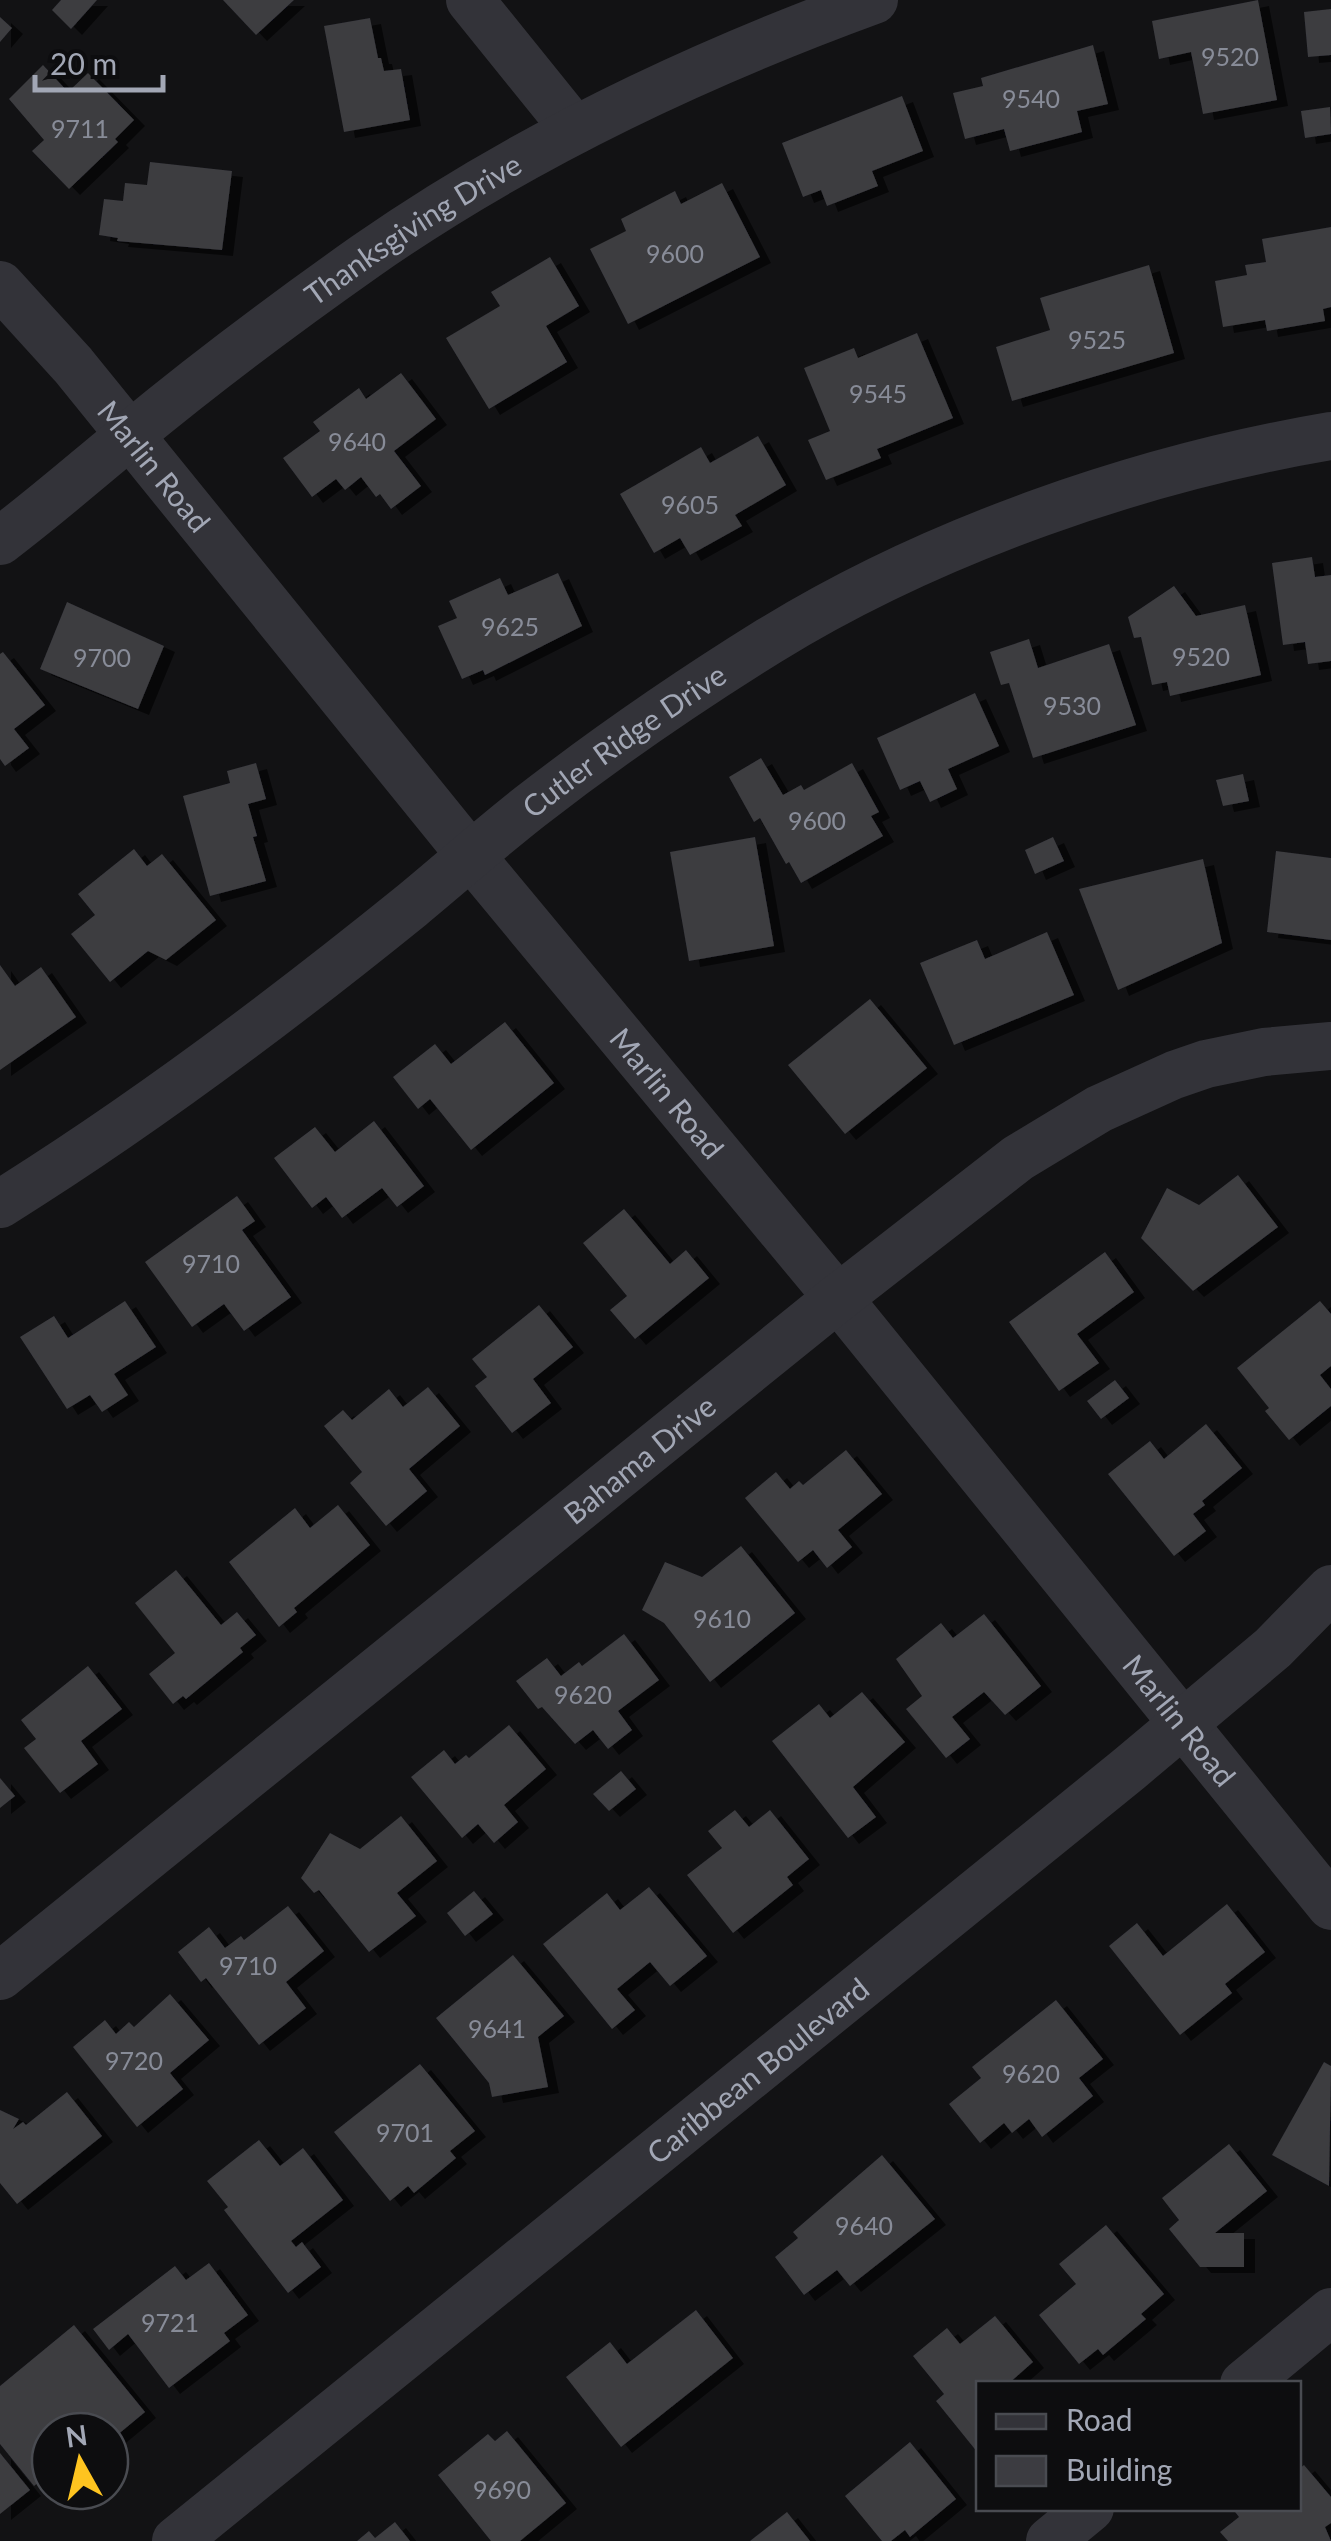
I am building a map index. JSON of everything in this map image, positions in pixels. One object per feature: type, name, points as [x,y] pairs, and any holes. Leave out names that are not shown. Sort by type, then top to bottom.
[{"type":"street","points":[[470,0],[575,130]]},
{"type":"street","name":"Thanksgiving Drive","points":[[0,541],[129,436],[369,254],[498,174],[575,130],[700,70],[874,0]]},
{"type":"street","name":"Marlin Road","points":[[0,285],[72,365],[1331,1906]]},
{"type":"street","name":"Cutler Ridge Drive","points":[[0,1204],[252,1029],[532,805],[768,642],[856,594],[963,544],[1071,503],[1196,466],[1331,436]]},
{"type":"street","name":"Bahama Drive","points":[[0,1976],[838,1298],[1018,1158],[1099,1109],[1206,1064],[1264,1052],[1331,1046]]},
{"type":"street","name":"Caribbean Boulevard","points":[[176,2541],[1182,1725],[1273,1648],[1331,1589]]},
{"type":"street","points":[[1248,2381],[1331,2312]]},
{"type":"street","points":[[1050,2541],[1086,2511]]},
{"type":"building","points":[[61,0],[97,0],[71,29],[52,10]]},
{"type":"building","points":[[223,0],[294,0],[256,35]]},
{"type":"building","points":[[1258,0],[1277,100],[1203,114],[1191,52],[1159,59],[1152,21]]},
{"type":"building","points":[[1331,9],[1331,55],[1308,57],[1304,12]]},
{"type":"building","points":[[0,17],[12,28],[0,42]]},
{"type":"building","points":[[370,18],[384,71],[401,69],[410,120],[344,132],[324,26]]},
{"type":"building","points":[[1093,45],[1108,104],[1077,111],[1082,132],[1010,151],[1004,129],[965,139],[953,93],[983,86],[981,78]]},
{"type":"building","points":[[43,65],[68,92],[88,73],[134,120],[115,139],[118,142],[69,189],[32,151],[44,140],[9,99]]},
{"type":"building","points":[[902,96],[923,151],[872,171],[878,186],[827,206],[821,190],[803,197],[782,143]]},
{"type":"building","points":[[1330,107],[1331,134],[1305,138],[1301,111]]},
{"type":"building","points":[[150,162],[232,171],[222,250],[117,241],[118,238],[99,235],[104,199],[123,201],[125,183],[147,185]]},
{"type":"building","points":[[722,183],[760,257],[628,324],[590,249],[626,231],[621,219],[675,191],[681,204]]},
{"type":"building","points":[[1331,227],[1331,307],[1323,309],[1325,321],[1267,331],[1265,320],[1223,327],[1215,281],[1247,275],[1245,265],[1266,262],[1262,239]]},
{"type":"building","points":[[550,257],[579,306],[546,326],[567,362],[489,409],[446,338],[500,306],[491,292]]},
{"type":"building","points":[[1149,265],[1174,353],[1012,401],[996,347],[1050,330],[1040,298]]},
{"type":"building","points":[[917,333],[953,418],[877,449],[881,458],[826,480],[808,440],[830,431],[804,368],[854,348],[858,358]]},
{"type":"building","points":[[401,373],[436,419],[394,451],[421,486],[391,509],[361,477],[345,490],[336,479],[312,497],[283,458],[320,431],[313,422],[359,388],[366,399]]},
{"type":"building","points":[[758,436],[786,485],[735,515],[742,526],[690,555],[680,538],[654,553],[620,494],[701,447],[710,463]]},
{"type":"building","points":[[1312,557],[1315,577],[1331,575],[1331,661],[1308,664],[1305,642],[1283,645],[1272,563]]},
{"type":"building","points":[[558,573],[582,626],[485,675],[483,670],[462,679],[438,626],[457,618],[449,601],[500,578],[508,595]]},
{"type":"building","points":[[1174,586],[1196,616],[1245,605],[1261,675],[1170,696],[1167,682],[1152,685],[1141,637],[1134,638],[1128,617]]},
{"type":"building","points":[[67,602],[164,646],[138,709],[40,669]]},
{"type":"building","points":[[1029,639],[1038,668],[1109,644],[1136,725],[1033,758],[1009,683],[1001,685],[990,652]]},
{"type":"building","points":[[3,652],[45,705],[14,729],[29,748],[5,766],[0,759]]},
{"type":"building","points":[[975,693],[999,746],[948,769],[957,789],[930,802],[920,781],[900,790],[877,738]]},
{"type":"building","points":[[761,758],[783,795],[801,785],[804,790],[852,763],[879,812],[871,816],[883,836],[801,883],[760,818],[754,822],[729,777]]},
{"type":"building","points":[[256,763],[266,799],[248,804],[266,881],[210,896],[183,796],[230,783],[227,771]]},
{"type":"building","points":[[1243,774],[1249,801],[1223,806],[1216,780]]},
{"type":"building","points":[[755,837],[774,946],[689,961],[670,852]]},
{"type":"building","points":[[1053,837],[1064,861],[1035,874],[1025,850]]},
{"type":"building","points":[[134,849],[147,866],[162,854],[216,920],[166,960],[148,951],[110,982],[71,934],[95,915],[78,894]]},
{"type":"building","points":[[1276,851],[1331,858],[1331,940],[1267,932]]},
{"type":"building","points":[[1203,859],[1222,943],[1118,990],[1079,889]]},
{"type":"building","points":[[1047,932],[1074,995],[954,1045],[920,963],[977,940],[985,959]]},
{"type":"building","points":[[0,965],[15,986],[41,967],[76,1017],[0,1070]]},
{"type":"building","points":[[870,999],[927,1068],[845,1134],[788,1065]]},
{"type":"building","points":[[505,1022],[554,1083],[471,1150],[430,1099],[418,1109],[393,1077],[435,1044],[451,1064]]},
{"type":"building","points":[[374,1121],[424,1186],[397,1207],[382,1188],[342,1218],[326,1197],[312,1208],[274,1158],[315,1127],[335,1152]]},
{"type":"building","points":[[1238,1175],[1278,1227],[1193,1291],[1141,1238],[1167,1188],[1199,1205]]},
{"type":"building","points":[[237,1196],[255,1221],[242,1230],[291,1297],[244,1331],[224,1304],[192,1327],[145,1262]]},
{"type":"building","points":[[624,1209],[670,1264],[686,1250],[709,1278],[635,1339],[610,1310],[627,1296],[583,1243]]},
{"type":"building","points":[[1105,1252],[1134,1292],[1077,1334],[1099,1363],[1059,1391],[1009,1322]]},
{"type":"building","points":[[125,1301],[156,1347],[114,1374],[128,1395],[102,1412],[90,1395],[67,1409],[20,1337],[54,1316],[68,1338]]},
{"type":"building","points":[[1320,1301],[1331,1314],[1331,1366],[1320,1375],[1331,1389],[1331,1406],[1289,1440],[1237,1368]]},
{"type":"building","points":[[539,1305],[573,1347],[533,1379],[551,1403],[512,1433],[475,1386],[487,1377],[472,1359]]},
{"type":"building","points":[[1115,1380],[1129,1398],[1101,1419],[1087,1401]]},
{"type":"building","points":[[428,1387],[460,1426],[409,1469],[427,1491],[386,1526],[350,1483],[362,1472],[324,1426],[343,1410],[352,1420],[389,1389],[403,1407]]},
{"type":"building","points":[[1206,1424],[1242,1468],[1202,1501],[1205,1505],[1193,1514],[1206,1531],[1174,1556],[1108,1474],[1150,1441],[1164,1459]]},
{"type":"building","points":[[846,1450],[882,1494],[838,1530],[852,1547],[827,1568],[813,1550],[798,1562],[745,1498],[776,1472],[790,1489],[799,1481],[803,1485]]},
{"type":"building","points":[[338,1505],[370,1545],[294,1608],[297,1612],[279,1627],[229,1562],[295,1508],[310,1528]]},
{"type":"building","points":[[741,1546],[795,1613],[710,1682],[664,1623],[642,1610],[665,1562],[702,1577]]},
{"type":"building","points":[[176,1570],[221,1625],[237,1612],[256,1635],[240,1648],[243,1652],[186,1699],[183,1696],[173,1704],[149,1674],[175,1653],[135,1603]]},
{"type":"building","points":[[984,1614],[1041,1686],[1005,1715],[984,1692],[952,1717],[970,1739],[946,1758],[906,1709],[922,1696],[896,1659],[941,1623],[953,1638]]},
{"type":"building","points":[[624,1634],[659,1680],[618,1711],[632,1730],[608,1749],[593,1730],[575,1744],[542,1707],[538,1709],[516,1681],[547,1658],[561,1676],[579,1662],[582,1666]]},
{"type":"building","points":[[88,1666],[122,1709],[81,1741],[98,1764],[60,1793],[24,1748],[36,1739],[21,1720]]},
{"type":"building","points":[[862,1692],[905,1742],[853,1787],[876,1817],[848,1838],[772,1741],[819,1704],[830,1718]]},
{"type":"building","points":[[509,1725],[546,1769],[504,1805],[518,1822],[494,1843],[478,1824],[462,1838],[411,1777],[444,1750],[455,1764],[466,1755],[469,1758]]},
{"type":"building","points":[[621,1771],[636,1789],[609,1811],[593,1794]]},
{"type":"building","points":[[0,1778],[15,1796],[0,1808]]},
{"type":"building","points":[[735,1810],[749,1827],[770,1810],[809,1859],[787,1877],[793,1885],[733,1933],[687,1875],[722,1848],[708,1831]]},
{"type":"building","points":[[401,1816],[437,1861],[397,1893],[416,1916],[369,1952],[319,1890],[314,1893],[301,1878],[330,1833],[360,1849]]},
{"type":"building","points":[[649,1887],[707,1956],[670,1986],[650,1962],[617,1989],[635,2010],[612,2029],[543,1944],[607,1893],[620,1910]]},
{"type":"building","points":[[474,1891],[493,1914],[465,1936],[447,1913]]},
{"type":"building","points":[[1227,1904],[1265,1952],[1225,1984],[1232,1993],[1180,2035],[1109,1946],[1137,1923],[1163,1956]]},
{"type":"building","points":[[288,1906],[324,1951],[286,1982],[306,2008],[259,2045],[206,1978],[201,1982],[178,1952],[209,1927],[225,1948],[241,1936],[244,1940]]},
{"type":"building","points":[[513,1955],[564,2016],[538,2037],[548,2087],[492,2097],[489,2083],[436,2018]]},
{"type":"building","points":[[170,1994],[209,2040],[170,2073],[183,2089],[137,2127],[73,2047],[105,2020],[116,2034],[129,2022],[134,2027]]},
{"type":"building","points":[[1056,2000],[1103,2059],[1079,2078],[1093,2096],[1042,2137],[1029,2119],[1012,2133],[1004,2123],[980,2143],[949,2104],[981,2078],[972,2067]]},
{"type":"building","points":[[1324,2062],[1331,2066],[1329,2186],[1272,2155]]},
{"type":"building","points":[[420,2064],[475,2131],[450,2151],[456,2158],[414,2193],[408,2186],[390,2201],[334,2132]]},
{"type":"building","points":[[67,2092],[102,2136],[17,2204],[0,2183],[0,2110],[19,2119],[13,2129],[23,2122],[26,2125]]},
{"type":"building","points":[[259,2140],[280,2166],[303,2148],[343,2200],[291,2241],[296,2247],[302,2242],[321,2267],[288,2293],[224,2210],[228,2207],[207,2181]]},
{"type":"building","points":[[1229,2144],[1267,2191],[1215,2233],[1244,2233],[1244,2267],[1200,2267],[1169,2229],[1179,2220],[1162,2198]]},
{"type":"building","points":[[882,2155],[935,2219],[850,2286],[837,2270],[804,2295],[775,2257],[798,2238],[793,2232]]},
{"type":"building","points":[[1106,2225],[1164,2294],[1141,2314],[1146,2319],[1103,2355],[1098,2349],[1079,2364],[1039,2315],[1076,2284],[1059,2264]]},
{"type":"building","points":[[209,2263],[248,2315],[224,2333],[230,2341],[169,2388],[128,2334],[109,2350],[93,2329],[175,2266],[186,2280]]},
{"type":"building","points":[[696,2310],[733,2358],[621,2447],[566,2377],[610,2342],[627,2364]]},
{"type":"building","points":[[995,2316],[1033,2362],[1011,2381],[976,2381],[976,2451],[936,2401],[944,2394],[913,2356],[947,2328],[960,2344]]},
{"type":"building","points":[[74,2325],[145,2412],[130,2424],[130,2411],[30,2411],[30,2481],[0,2444],[0,2386]]},
{"type":"building","points":[[507,2431],[566,2503],[520,2541],[491,2541],[438,2475],[488,2434],[495,2441]]},
{"type":"building","points":[[910,2442],[956,2499],[910,2537],[905,2530],[891,2541],[882,2541],[845,2496]]},
{"type":"building","points":[[0,2453],[30,2490],[0,2514]]},
{"type":"building","points":[[1304,2465],[1331,2497],[1331,2523],[1325,2527],[1331,2541],[1228,2541],[1220,2532],[1239,2517],[1234,2511],[1301,2511]]},
{"type":"building","points":[[787,2512],[810,2541],[750,2541]]},
{"type":"building","points":[[395,2522],[410,2541],[357,2541],[369,2531],[375,2538]]}]
